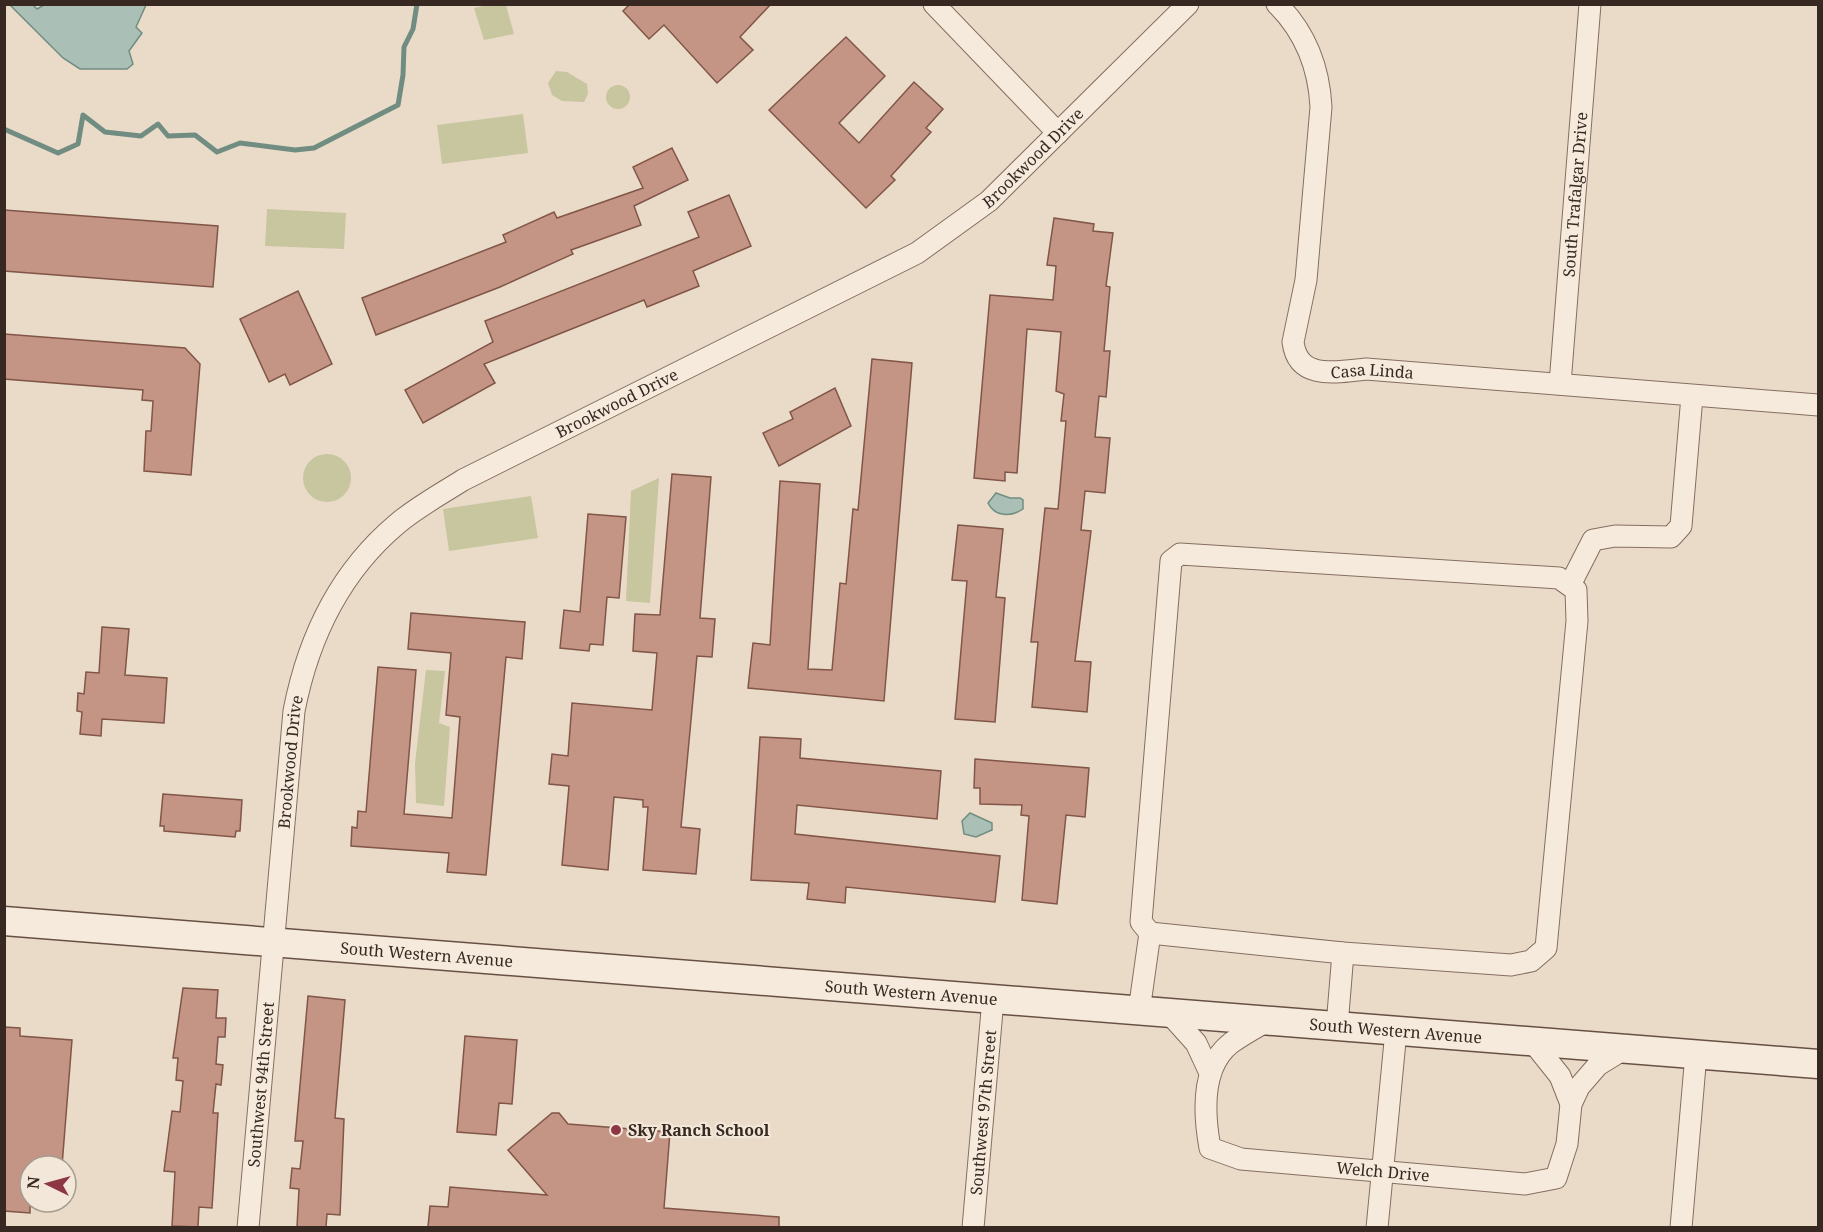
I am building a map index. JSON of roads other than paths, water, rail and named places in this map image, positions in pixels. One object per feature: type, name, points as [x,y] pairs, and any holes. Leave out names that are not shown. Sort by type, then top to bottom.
[{"type":"main road","name":"South Western Avenue","points":[[4,921],[1818,1064]]},
{"type":"street","points":[[934,4],[1058,134]]},
{"type":"street","name":"Brookwood Drive","points":[[274,943],[289,749],[298,688],[325,616],[358,566],[378,542],[406,518],[463,480],[917,253],[989,201],[1188,4]]},
{"type":"street","name":"Casa Linda","points":[[1277,4],[1305,44],[1320,84],[1321,107],[1306,280],[1293,342],[1298,359],[1310,370],[1322,372],[1366,369],[1818,405]]},
{"type":"street","name":"South Trafalgar Drive","points":[[1560,384],[1585,96],[1590,4]]},
{"type":"street","points":[[1570,585],[1593,540],[1615,536],[1671,537],[1681,526],[1692,396]]},
{"type":"street","points":[[1180,554],[1560,578],[1576,590],[1577,621],[1546,948],[1531,961],[1510,965],[1343,953],[1150,933],[1141,922],[1171,561],[1180,554]]},
{"type":"street","points":[[1139,1011],[1150,933]]},
{"type":"street","name":"Southwest 94th Street","points":[[249,1227],[274,943]]},
{"type":"street","points":[[1337,1026],[1343,953]]},
{"type":"street","name":"Southwest 97th Street","points":[[973,1227],[993,999]]},
{"type":"street","points":[[1169,1013],[1196,1043],[1210,1073]]},
{"type":"street","name":"Welch Drive","points":[[1267,1020],[1230,1044],[1210,1073],[1205,1120],[1210,1148],[1241,1159],[1525,1184],[1556,1178],[1567,1144],[1571,1104],[1579,1087],[1592,1072],[1624,1049]]},
{"type":"street","points":[[1377,1227],[1396,1031]]},
{"type":"street","name":"Welch Drive","points":[[1532,1041],[1560,1076],[1571,1104]]},
{"type":"street","points":[[1681,1227],[1696,1054]]},
{"type":"waterway","points":[[4,129],[58,153],[78,144],[83,115],[105,132],[141,136],[158,124],[168,136],[195,135],[217,152],[240,143],[295,150],[314,148],[398,105],[403,75],[404,47],[413,29],[417,4]]},
{"type":"place","name":"Sky Ranch School","points":[[616,1130]]}]
